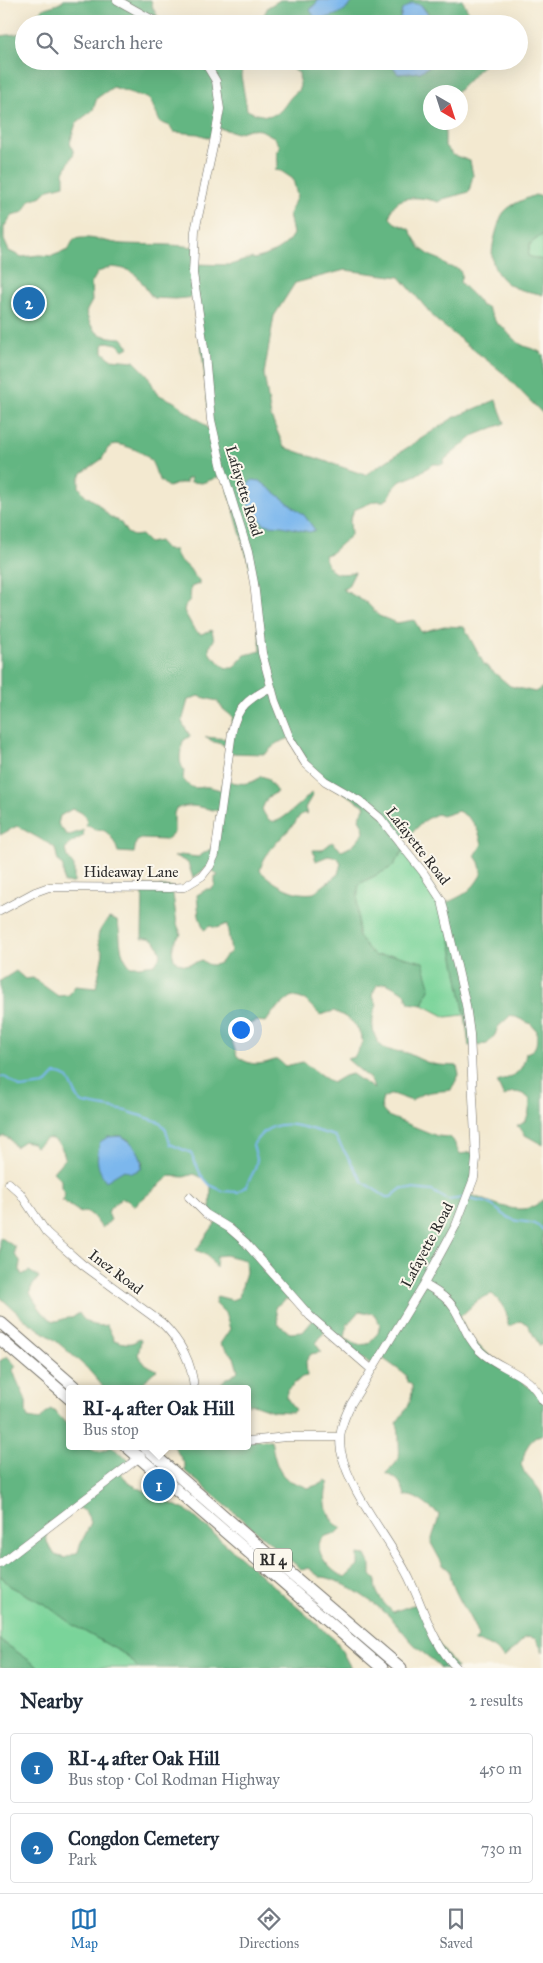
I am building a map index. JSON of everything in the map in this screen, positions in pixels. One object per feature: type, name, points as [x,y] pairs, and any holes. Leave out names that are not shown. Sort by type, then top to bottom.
[{"type":"highway","points":[[0,1322],[72,1385]]},
{"type":"highway","points":[[0,1338],[66,1395]]},
{"type":"highway","name":"RI 4","points":[[146,1450],[382,1668]]},
{"type":"highway","name":"RI 4","points":[[146,1450],[401,1668]]},
{"type":"street","points":[[118,0],[144,15]]},
{"type":"street","name":"Lafayette Road","points":[[209,70],[216,81],[220,109],[195,231],[194,276],[205,354],[211,420],[222,468],[248,552],[254,583],[262,653],[271,687],[290,739],[305,763],[325,781],[360,801],[380,818],[424,872],[442,900],[466,1005],[470,1034],[476,1160],[474,1178],[456,1225],[424,1284],[371,1369],[342,1421],[340,1437],[341,1453],[350,1477],[408,1577],[437,1643],[457,1668]]},
{"type":"street","name":"Hideaway Lane","points":[[0,911],[35,892],[49,887],[184,887],[202,876],[210,866],[218,843],[232,732],[236,716],[244,703],[271,687]]},
{"type":"street","name":"Inez Road","points":[[9,1183],[20,1193],[46,1232],[82,1265],[162,1323],[172,1333],[191,1368],[193,1385]]},
{"type":"street","points":[[189,1197],[206,1214],[229,1228],[245,1242],[310,1316],[371,1369]]},
{"type":"street","points":[[424,1284],[449,1302],[470,1339],[479,1350],[494,1362],[527,1380],[536,1389],[543,1401]]},
{"type":"street","points":[[251,1441],[286,1437],[340,1437]]},
{"type":"street","points":[[0,1564],[146,1450]]},
{"type":"green space","points":[[64,0],[151,0],[157,15],[39,15],[40,11]]},
{"type":"green space","points":[[280,0],[319,0],[310,10],[318,15],[263,15],[268,7]]},
{"type":"green space","points":[[354,0],[462,0],[471,15],[431,15],[421,5],[402,10],[401,15],[332,15],[345,9]]},
{"type":"green space","points":[[15,34],[15,70],[242,70],[241,76],[247,110],[265,116],[274,114],[282,109],[298,91],[300,86],[299,73],[294,70],[396,70],[398,74],[423,70],[478,70],[464,85],[423,85],[423,130],[445,130],[445,146],[453,155],[470,161],[473,175],[469,192],[438,202],[423,198],[401,200],[395,204],[390,218],[395,223],[409,229],[420,248],[441,260],[447,266],[459,269],[462,275],[460,282],[477,299],[481,306],[487,307],[497,324],[502,326],[520,344],[537,350],[543,355],[543,414],[502,372],[437,321],[400,277],[345,270],[295,283],[274,316],[264,374],[271,417],[284,447],[365,475],[453,418],[496,400],[505,423],[475,435],[444,460],[443,464],[433,464],[416,475],[401,481],[393,488],[389,498],[384,501],[375,501],[354,510],[350,521],[351,535],[331,553],[324,555],[331,570],[338,574],[355,572],[347,588],[342,589],[367,603],[379,616],[397,623],[414,620],[421,632],[444,626],[464,627],[484,664],[510,686],[535,692],[543,687],[543,1145],[525,1135],[517,1126],[524,1122],[529,1113],[530,1100],[525,1095],[514,1092],[504,1097],[497,1082],[509,1078],[520,1069],[526,1053],[535,1047],[537,1031],[531,1024],[511,1015],[498,1027],[495,1035],[487,1044],[469,1046],[444,904],[466,893],[482,873],[475,856],[482,844],[479,833],[468,817],[458,811],[442,816],[437,814],[426,820],[402,843],[405,848],[392,867],[359,884],[358,936],[374,956],[395,955],[423,962],[430,986],[423,1005],[409,1003],[405,993],[386,983],[377,985],[372,995],[377,1005],[373,1016],[373,1028],[376,1039],[384,1048],[407,1053],[423,1061],[439,1065],[457,1066],[459,1075],[451,1090],[425,1093],[412,1101],[392,1094],[383,1098],[381,1106],[383,1110],[388,1116],[437,1136],[449,1137],[453,1140],[460,1154],[475,1152],[470,1195],[498,1205],[517,1209],[535,1205],[543,1199],[543,1344],[540,1346],[527,1324],[521,1321],[510,1326],[508,1325],[504,1308],[492,1294],[479,1299],[460,1317],[468,1336],[501,1366],[540,1395],[543,1394],[543,1434],[529,1444],[521,1464],[524,1471],[537,1486],[543,1500],[543,1652],[536,1639],[530,1637],[525,1638],[504,1658],[491,1647],[483,1643],[474,1642],[478,1637],[457,1595],[450,1571],[443,1565],[431,1543],[439,1514],[418,1499],[405,1496],[399,1482],[386,1473],[399,1457],[399,1432],[396,1423],[408,1405],[412,1391],[412,1385],[407,1382],[406,1375],[381,1357],[374,1366],[349,1349],[345,1338],[326,1330],[316,1343],[321,1352],[311,1354],[306,1361],[307,1376],[302,1377],[287,1390],[287,1398],[295,1410],[293,1412],[273,1411],[251,1404],[251,1385],[220,1385],[226,1378],[231,1377],[238,1371],[234,1357],[220,1344],[230,1329],[225,1313],[215,1303],[217,1296],[232,1300],[239,1297],[246,1272],[245,1260],[225,1255],[217,1256],[216,1268],[208,1256],[196,1250],[217,1221],[210,1216],[211,1187],[205,1179],[194,1174],[184,1177],[170,1176],[134,1206],[128,1200],[122,1198],[110,1208],[108,1213],[111,1220],[102,1228],[92,1215],[85,1211],[80,1213],[62,1200],[65,1194],[61,1187],[61,1180],[53,1172],[65,1158],[63,1151],[56,1142],[46,1139],[36,1147],[32,1143],[24,1141],[15,1147],[10,1139],[4,1136],[0,1138],[0,981],[16,971],[25,979],[33,978],[58,996],[69,995],[75,986],[96,988],[103,953],[98,938],[102,927],[109,918],[117,921],[121,949],[130,966],[155,964],[161,954],[155,941],[150,938],[142,938],[143,886],[172,887],[177,924],[181,934],[175,941],[172,950],[174,959],[177,962],[192,964],[202,960],[208,964],[215,965],[220,963],[231,952],[227,924],[216,928],[210,926],[204,930],[199,916],[197,895],[207,889],[212,889],[215,885],[215,877],[218,876],[209,866],[193,878],[188,863],[174,857],[180,855],[198,857],[215,846],[219,811],[192,806],[176,809],[174,813],[174,833],[166,840],[141,839],[136,842],[134,853],[118,852],[113,839],[107,832],[99,829],[94,830],[90,826],[86,826],[87,822],[84,814],[72,809],[60,816],[58,824],[66,834],[70,835],[84,830],[83,836],[71,843],[65,850],[67,857],[74,866],[74,883],[64,883],[63,867],[58,861],[55,848],[17,826],[0,835],[0,36]],"holes":[[[113,87],[150,99],[160,122],[170,126],[174,132],[198,134],[213,139],[219,128],[237,133],[249,129],[261,130],[274,137],[280,146],[277,153],[278,165],[275,170],[281,171],[293,179],[297,196],[289,214],[293,234],[286,244],[271,253],[230,265],[195,264],[194,247],[124,244],[87,238],[74,239],[68,250],[52,256],[22,257],[9,251],[4,240],[4,227],[12,215],[24,212],[30,200],[42,196],[49,189],[64,185],[64,172],[74,153],[70,143],[76,123],[93,110],[97,98]],[[112,267],[128,270],[137,276],[153,298],[175,299],[196,297],[211,432],[202,422],[177,403],[157,394],[147,374],[134,361],[111,359],[103,352],[103,345],[107,342],[117,344],[124,350],[129,347],[122,338],[108,337],[94,330],[86,312],[92,301],[91,284],[98,272]],[[115,444],[145,455],[151,461],[158,478],[168,487],[186,483],[186,480],[190,477],[191,482],[202,483],[224,475],[255,585],[261,651],[245,655],[233,668],[226,668],[210,654],[209,648],[214,640],[212,630],[201,634],[195,631],[184,611],[185,606],[190,601],[191,587],[199,584],[199,580],[189,568],[178,560],[175,550],[167,550],[159,541],[149,543],[141,535],[133,536],[127,533],[121,523],[109,516],[97,503],[85,495],[79,487],[79,479],[82,473],[102,459],[108,448]],[[198,696],[217,701],[233,717],[228,739],[205,737],[228,746],[229,753],[265,754],[277,743],[290,738],[319,777],[365,806],[359,819],[364,832],[352,846],[342,851],[332,842],[322,850],[313,850],[316,861],[328,856],[338,858],[341,863],[338,874],[314,893],[291,891],[260,871],[265,858],[274,846],[300,816],[304,813],[307,814],[305,808],[313,794],[311,793],[280,820],[272,821],[265,815],[262,809],[267,798],[277,792],[267,778],[261,776],[248,783],[224,781],[221,790],[208,787],[192,787],[183,779],[184,770],[180,759],[181,752],[183,741],[190,736],[182,722],[188,700]],[[292,996],[305,1000],[320,1015],[334,1011],[353,1022],[363,1042],[354,1057],[347,1059],[371,1080],[374,1089],[352,1074],[332,1083],[303,1062],[285,1066],[277,1059],[256,1064],[242,1060],[237,1056],[232,1041],[240,1027],[257,1021],[266,1022],[273,1012]],[[121,1136],[129,1140],[143,1162],[141,1169],[132,1172],[124,1170],[108,1137]],[[286,1299],[297,1301],[313,1320],[303,1332],[290,1333],[278,1324],[275,1307]],[[359,1311],[374,1314],[380,1324],[378,1333],[368,1344],[357,1345],[345,1338],[347,1325]]]},
{"type":"green space","points":[[535,195],[543,197],[543,234],[530,244],[528,256],[543,260],[543,295],[511,286],[496,271],[492,258],[495,237],[503,214],[515,204]]},
{"type":"green space","points":[[543,234],[543,260],[541,261],[528,256],[530,244]]},
{"type":"green space","points":[[405,848],[444,904],[465,1014],[463,1015],[446,1017],[423,1005],[430,986],[395,955],[374,956],[357,936],[359,884],[392,867]]},
{"type":"green space","points":[[0,1237],[15,1247],[15,1255],[20,1260],[22,1275],[29,1271],[39,1277],[31,1288],[30,1293],[41,1310],[51,1320],[57,1321],[72,1318],[79,1313],[84,1320],[91,1324],[98,1326],[107,1325],[114,1340],[133,1343],[139,1339],[141,1340],[138,1355],[145,1364],[157,1370],[143,1385],[102,1385],[87,1368],[55,1340],[24,1319],[0,1297]]},
{"type":"green space","points":[[7,1356],[16,1366],[13,1370],[26,1401],[28,1418],[40,1420],[50,1409],[56,1412],[66,1423],[66,1450],[116,1450],[132,1463],[121,1473],[128,1483],[189,1512],[337,1642],[351,1668],[138,1668],[126,1655],[73,1625],[46,1605],[10,1586],[0,1575],[0,1361]],"holes":[[[77,1507],[85,1511],[91,1522],[78,1552],[65,1558],[55,1555],[47,1542],[46,1529]]]},
{"type":"green space","points":[[271,1440],[279,1470],[287,1479],[308,1488],[323,1483],[325,1480],[329,1482],[326,1492],[327,1507],[330,1517],[342,1528],[336,1534],[325,1536],[320,1541],[319,1548],[326,1563],[340,1575],[346,1577],[358,1566],[358,1554],[366,1555],[371,1565],[371,1575],[376,1580],[376,1589],[383,1602],[393,1612],[418,1603],[437,1642],[457,1668],[441,1668],[416,1647],[387,1614],[355,1591],[336,1581],[320,1577],[308,1568],[302,1570],[185,1471],[185,1465],[176,1450],[251,1450],[251,1441]]},
{"type":"green space","points":[[0,1575],[10,1586],[46,1605],[73,1625],[126,1655],[138,1668],[40,1668],[0,1640]]},
{"type":"green space","points":[[0,1640],[40,1668],[0,1668]]},
{"type":"water","points":[[319,0],[354,0],[347,8],[334,15],[313,15],[310,10]]},
{"type":"water","points":[[412,3],[421,5],[428,15],[401,15],[402,10]]},
{"type":"water","points":[[396,70],[423,70],[420,72],[398,74]]},
{"type":"water","points":[[253,480],[260,481],[304,515],[315,530],[310,532],[263,523],[246,501],[242,492],[243,488]]},
{"type":"water","points":[[121,1136],[137,1150],[141,1159],[141,1169],[132,1173],[124,1170],[106,1181],[98,1163],[100,1142],[108,1137]]},
{"type":"waterway","points":[[0,1077],[5,1077],[21,1088],[45,1085],[55,1074],[61,1075],[69,1080],[76,1095],[83,1103],[126,1111],[160,1122],[166,1130],[170,1144],[191,1153],[201,1175],[210,1185],[223,1191],[238,1192],[246,1186],[255,1169],[257,1159],[253,1145],[261,1135],[270,1128],[290,1125],[301,1126],[335,1136],[363,1182],[386,1197],[391,1197],[402,1188],[432,1191],[448,1200],[464,1198]]},
{"type":"waterway","points":[[469,1199],[488,1203],[510,1219],[533,1224],[543,1230]]},
{"type":"place","name":"Congdon Cemetery","points":[[29,303]]},
{"type":"place","name":"RI-4 after Oak Hill","points":[[159,1485]]}]
